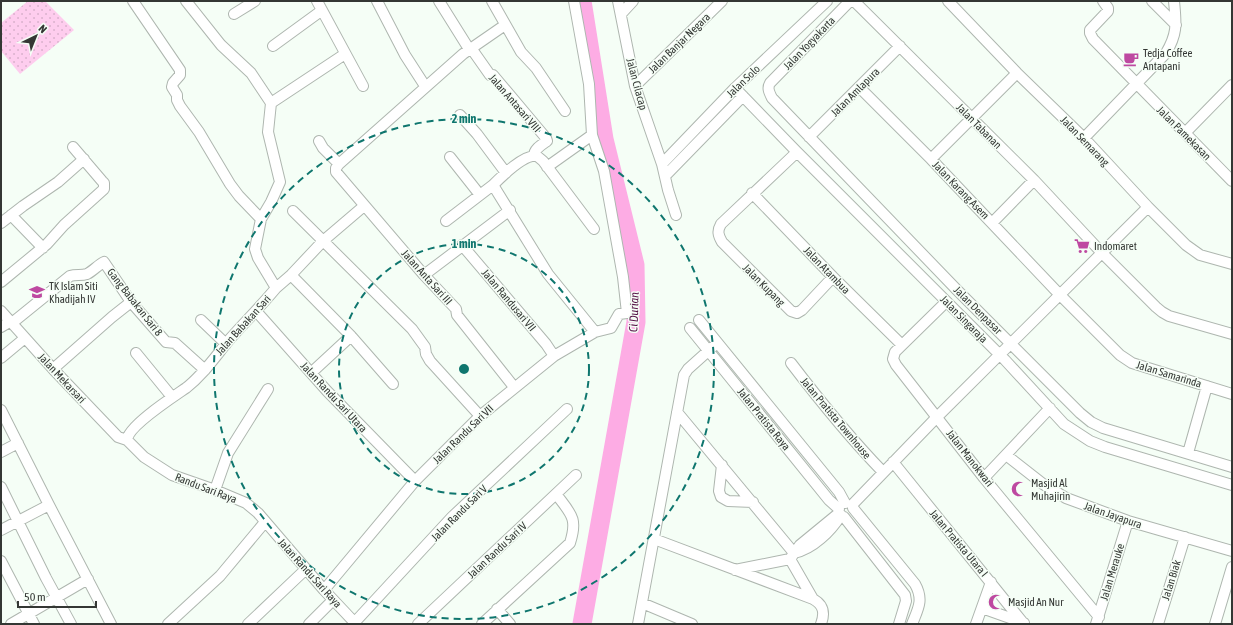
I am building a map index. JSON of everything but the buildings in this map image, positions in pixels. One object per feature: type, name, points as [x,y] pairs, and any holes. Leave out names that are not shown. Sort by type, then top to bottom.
[{"type":"street","points":[[133,1],[180,70],[180,75],[172,87],[177,95],[177,100],[180,106],[199,132],[230,184],[239,196],[261,219]]},
{"type":"street","points":[[186,1],[221,45],[250,73],[271,103],[345,54]]},
{"type":"street","points":[[317,1],[321,11],[363,86]]},
{"type":"street","points":[[377,1],[405,55],[426,86]]},
{"type":"street","points":[[439,1],[470,48]]},
{"type":"street","points":[[493,1],[522,52],[536,68],[565,111]]},
{"type":"street","points":[[547,166],[592,135],[589,84],[574,1]]},
{"type":"street","name":"Jalan Cilacap","points":[[618,1],[635,86],[662,164],[676,215]]},
{"type":"street","points":[[621,14],[633,1]]},
{"type":"street","name":"Jalan Banjar Negara","points":[[635,86],[722,1]]},
{"type":"street","name":"Jalan Solo","points":[[662,164],[735,88],[827,1]]},
{"type":"street","name":"Jalan Yogyakarta","points":[[768,86],[850,1]]},
{"type":"street","name":"Jalan Tabanan","points":[[854,1],[1034,180],[1102,253],[1162,312],[1232,334]]},
{"type":"street","name":"Jalan Semarang","points":[[948,1],[1017,73],[1084,138],[1148,207],[1192,251],[1200,255],[1232,264]]},
{"type":"street","name":"Jalan Pamekasan","points":[[1103,1],[1108,8],[1108,11],[1090,30],[1091,36],[1232,181]]},
{"type":"street","points":[[1152,1],[1176,25]]},
{"type":"street","points":[[1084,138],[1137,85],[1166,53],[1174,37],[1176,25],[1174,1]]},
{"type":"street","points":[[234,14],[250,2]]},
{"type":"street","points":[[273,46],[321,11]]},
{"type":"street","points":[[319,141],[323,148],[338,164],[470,48],[505,24]]},
{"type":"street","name":"Jalan Amlapura","points":[[809,137],[900,46]]},
{"type":"street","name":"Jalan Antasari VIII","points":[[470,48],[490,75],[493,75],[546,138],[547,141],[539,147],[534,153],[534,156]]},
{"type":"street","points":[[931,159],[1017,73]]},
{"type":"street","points":[[1185,133],[1232,85]]},
{"type":"street","name":"Jalan Denpasar","points":[[768,86],[768,90],[772,98],[1006,349],[1091,422],[1103,428],[1232,467]]},
{"type":"street","name":"Jalan Singaraja","points":[[735,88],[946,302],[1006,349],[1050,408],[1064,424],[1090,441],[1105,447],[1232,485]]},
{"type":"street","name":"Jalan Karang Asem","points":[[859,88],[931,159],[1060,295]]},
{"type":"street","name":"Jalan Solo","points":[[665,176],[743,96]]},
{"type":"street","name":"Jalan Babakan Sari","points":[[127,440],[130,432],[141,421],[189,385],[205,370],[276,288],[258,258],[255,249],[261,219],[280,182],[268,132],[271,103]]},
{"type":"street","points":[[460,115],[477,134],[506,173]]},
{"type":"street","name":"Jalan Randu Sari VII","points":[[324,590],[415,481],[480,416],[554,356],[595,332],[611,328],[619,314],[628,313],[604,170],[592,135]]},
{"type":"street","points":[[1,282],[43,248],[64,225],[104,188],[104,183],[73,146]]},
{"type":"street","points":[[752,193],[797,152]]},
{"type":"street","points":[[446,221],[493,185],[506,173],[528,157],[534,156],[539,158],[547,166],[594,229]]},
{"type":"street","points":[[450,157],[480,195]]},
{"type":"street","points":[[1,223],[58,182],[84,160]]},
{"type":"street","name":"Jalan Anta Sari III","points":[[338,164],[336,172],[424,275],[456,309],[457,315],[514,387]]},
{"type":"street","points":[[992,223],[1034,180]]},
{"type":"street","points":[[493,185],[510,210],[548,274],[595,332]]},
{"type":"street","name":"Jalan Kupang","points":[[752,193],[721,224],[718,233],[722,242],[791,311],[797,312],[802,310],[833,277]]},
{"type":"street","name":"Jalan Atambua","points":[[752,193],[833,277],[902,345]]},
{"type":"street","points":[[276,288],[291,275],[323,241],[364,206]]},
{"type":"street","points":[[735,570],[792,556],[800,545],[845,510],[1148,207]]},
{"type":"street","points":[[424,275],[510,210]]},
{"type":"street","points":[[293,211],[412,330],[425,347],[426,354],[430,361],[480,416]]},
{"type":"street","points":[[11,215],[43,248]]},
{"type":"street","name":"Jalan Randusari VII","points":[[462,245],[541,338],[554,356]]},
{"type":"street","name":"Gang Babakan Sari 8","points":[[11,322],[70,276],[76,274],[86,274],[104,263],[131,302],[166,342],[175,342],[205,370]]},
{"type":"street","points":[[291,275],[351,336],[393,384]]},
{"type":"street","name":"Jalan Samarinda","points":[[1060,295],[1120,355],[1132,363],[1232,394]]},
{"type":"street","points":[[53,369],[131,302]]},
{"type":"street","name":"Jalan Manokwari","points":[[946,302],[895,352],[893,359],[896,365],[1097,621]]},
{"type":"street","name":"Jalan Mekarsari","points":[[1,311],[53,369],[118,437],[127,440]]},
{"type":"street","name":"Jalan Randu Sari Utara","points":[[256,311],[327,391],[415,481]]},
{"type":"street","points":[[201,320],[226,344]]},
{"type":"street","name":"Jalan Pratista Raya","points":[[698,320],[839,492],[845,510],[905,595],[906,601],[898,624]]},
{"type":"street","points":[[1,327],[11,322]]},
{"type":"street","name":"Jalan Pratista Raya","points":[[690,328],[829,500],[845,510],[915,584],[920,596],[920,604],[912,624]]},
{"type":"street","points":[[311,373],[351,336]]},
{"type":"street","points":[[1,358],[25,338]]},
{"type":"street","points":[[638,624],[684,375],[688,369],[717,343]]},
{"type":"street","points":[[136,353],[172,397]]},
{"type":"street","name":"Jalan Pratista Townhouse","points":[[791,363],[813,393],[859,447],[883,472]]},
{"type":"street","points":[[1188,454],[1207,386]]},
{"type":"street","points":[[215,490],[228,453],[268,389]]},
{"type":"street","points":[[984,478],[1050,408]]},
{"type":"street","name":"Jalan Randu Sari V","points":[[355,623],[452,517],[567,409]]},
{"type":"street","points":[[1,410],[111,624]]},
{"type":"street","points":[[677,412],[752,502],[792,556],[813,598]]},
{"type":"street","name":"Randu Sari Raya","points":[[127,440],[144,457],[172,475],[246,503],[258,513],[265,522]]},
{"type":"street","points":[[1,452],[18,443]]},
{"type":"street","name":"Jalan Jayapura","points":[[1006,455],[1043,484],[1066,498],[1128,521],[1232,551]]},
{"type":"street","name":"Jalan Pratista Utara I","points":[[893,462],[1024,623]]},
{"type":"street","points":[[722,465],[719,491],[721,498],[728,501],[752,502]]},
{"type":"street","name":"Jalan Randu Sari IV","points":[[418,624],[576,475]]},
{"type":"street","points":[[1,487],[46,578],[71,624]]},
{"type":"street","points":[[482,624],[570,543],[575,529],[571,515],[556,494]]},
{"type":"street","points":[[1,530],[49,505]]},
{"type":"street","name":"Jalan Merauke","points":[[1097,621],[1128,521]]},
{"type":"street","points":[[168,624],[220,576],[265,522]]},
{"type":"street","name":"Jalan Randu Sari Raya","points":[[265,522],[355,623]]},
{"type":"street","name":"Jalan Biak","points":[[1158,624],[1185,537]]},
{"type":"street","points":[[654,539],[813,598],[818,601],[823,608],[823,618],[821,624]]},
{"type":"street","points":[[1,561],[34,624]]},
{"type":"street","points":[[1215,624],[1232,567]]},
{"type":"street","points":[[248,624],[306,569]]},
{"type":"street","points":[[11,624],[88,579]]},
{"type":"street","points":[[976,624],[991,582]]},
{"type":"street","points":[[309,624],[333,600]]},
{"type":"street","points":[[642,602],[692,624]]},
{"type":"street","points":[[982,608],[1024,623]]},
{"type":"street","points":[[497,609],[510,624]]},
{"type":"shaded area","points":[[28,1],[45,1],[74,30],[20,74],[1,51],[1,23]]},
{"type":"waterway","name":"Ci Durian","points":[[582,1],[604,139],[635,265],[636,322],[582,624]]},
{"type":"place","name":"Tedja Coffee Antapani","points":[[1131,59]]},
{"type":"place","name":"Indomaret","points":[[1082,246]]},
{"type":"place","name":"TK Islam Siti Khadijah IV","points":[[37,292]]},
{"type":"place","name":"Masjid Al Muhajirin","points":[[1019,489]]},
{"type":"place","name":"Masjid An Nur","points":[[996,602]]}]
